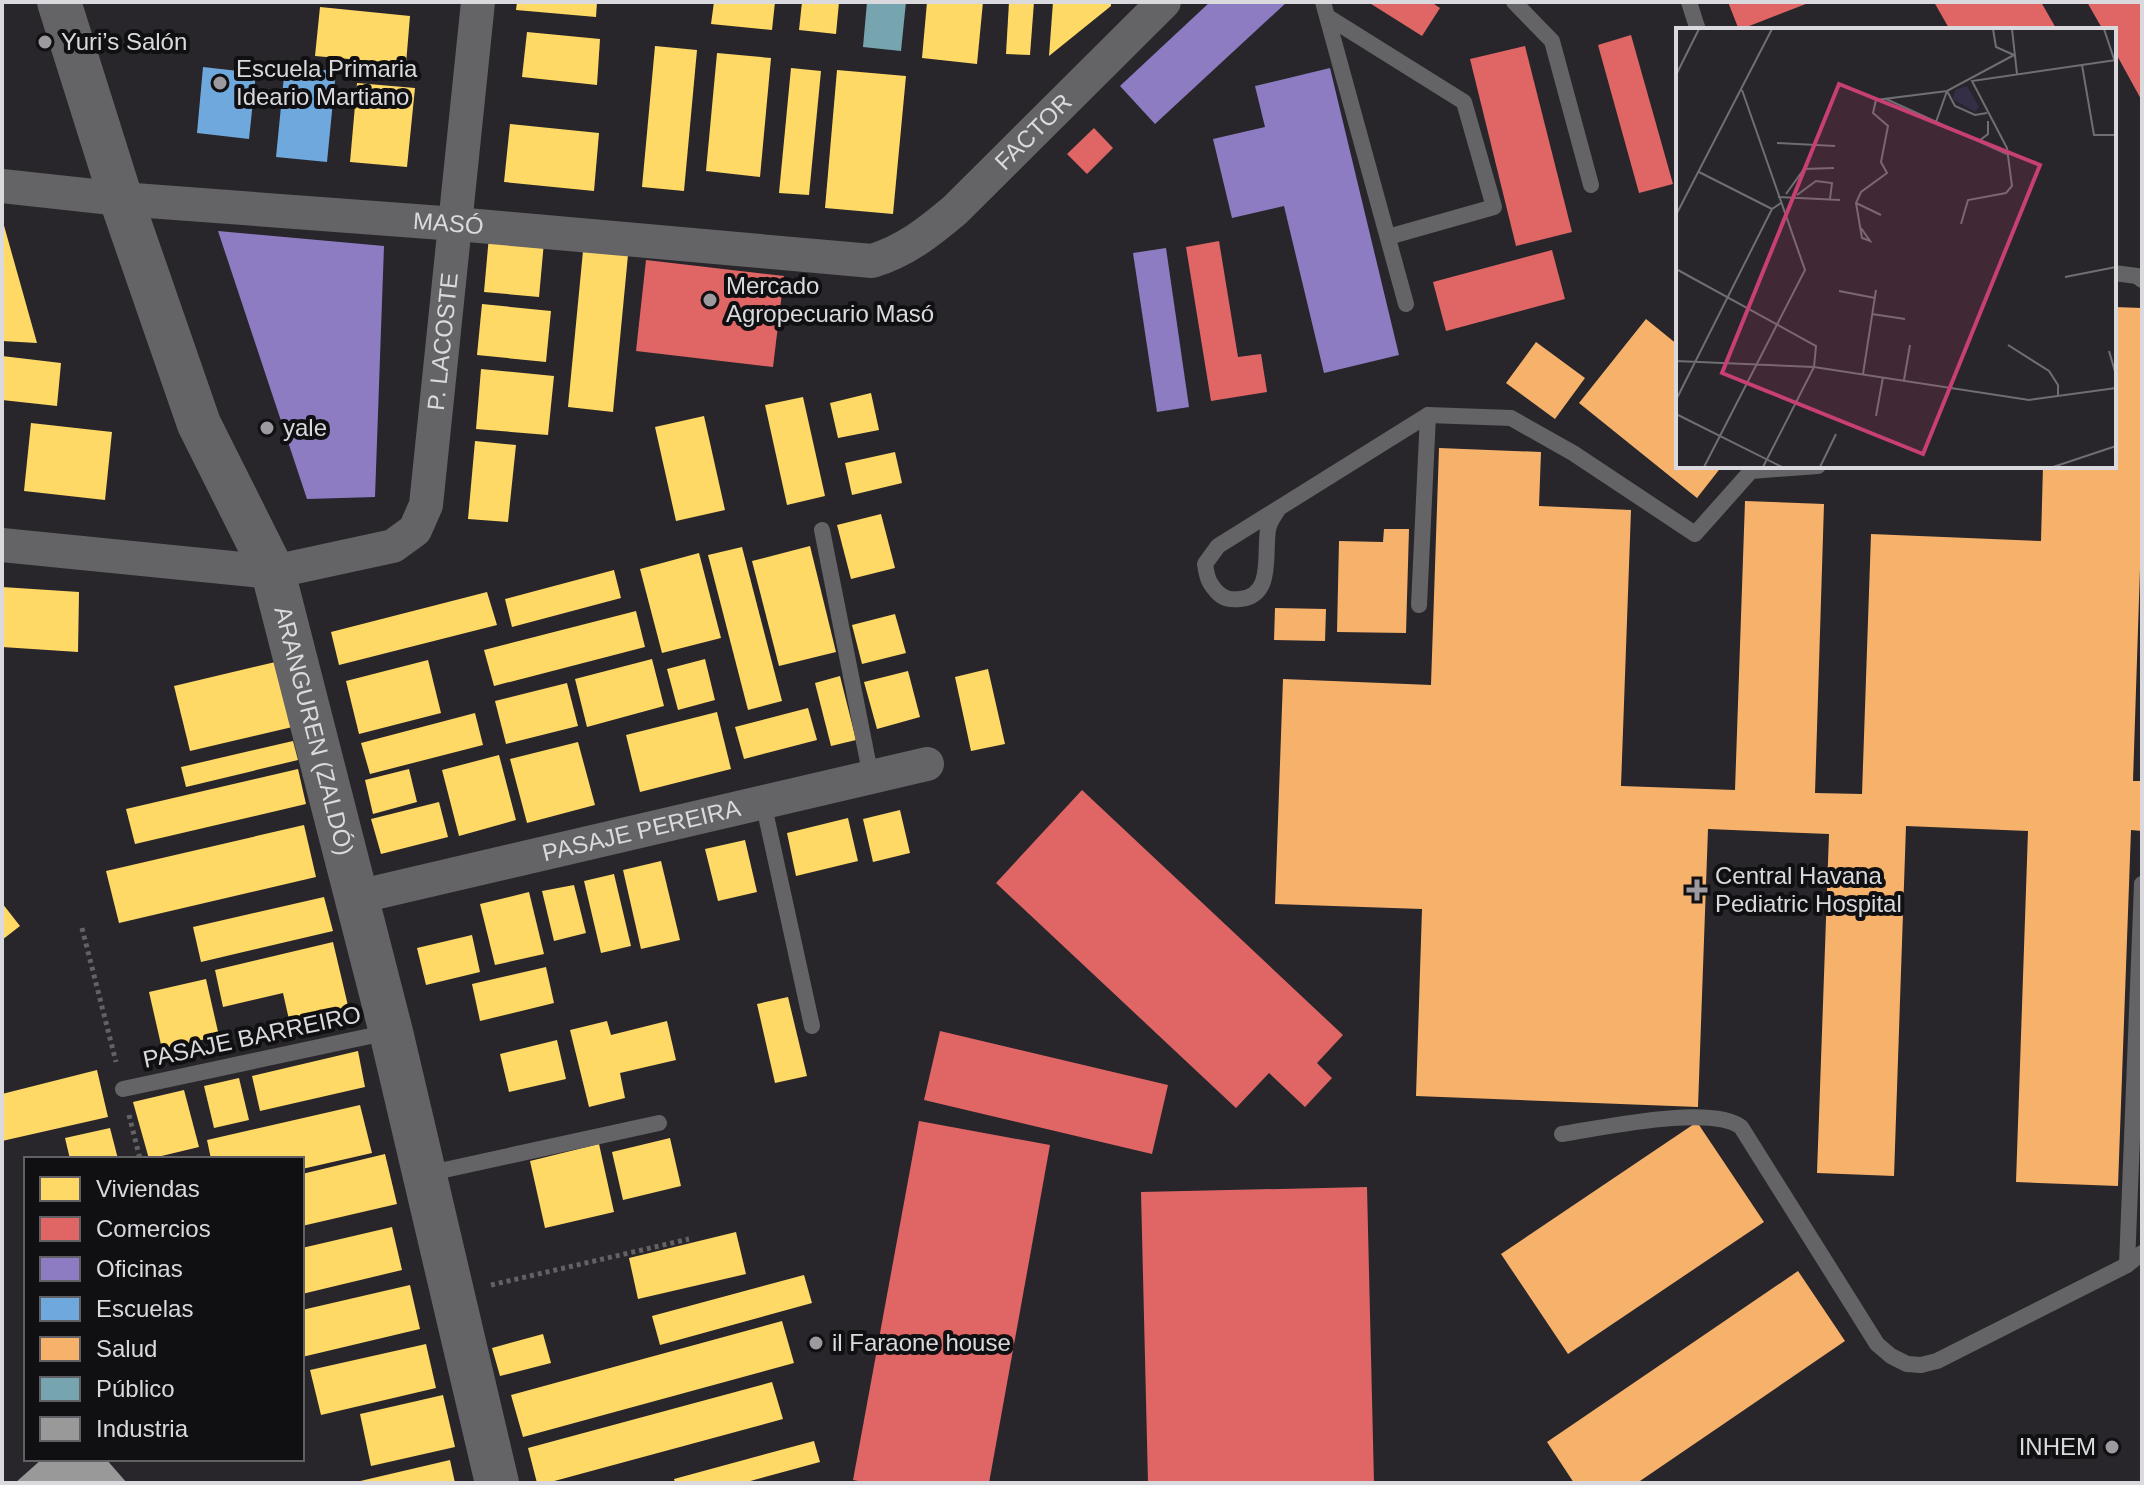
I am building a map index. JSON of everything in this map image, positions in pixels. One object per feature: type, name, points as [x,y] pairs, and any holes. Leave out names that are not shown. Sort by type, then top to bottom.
[{"type":"main road","name":"ARANGUREN (ZALDÓ)","points":[[59,2],[121,199],[199,424],[273,572],[391,1032],[497,1483]]},
{"type":"street","name":"P. LACOSTE","points":[[2,545],[273,572],[393,546],[415,530],[426,505],[478,2]]},
{"type":"street","name":"FACTOR","points":[[895,254],[923,238],[955,210],[1164,2]]},
{"type":"street","name":"MASÓ","points":[[2,186],[121,199],[456,224],[872,261],[895,254]]},
{"type":"street","name":"PASAJE PEREIRA","points":[[357,897],[927,764]]},
{"type":"lane","points":[[1514,2],[1552,41],[1591,185]]},
{"type":"lane","points":[[1689,2],[1697,28]]},
{"type":"lane","points":[[1326,10],[1464,102],[1494,207],[1388,237]]},
{"type":"lane","points":[[1326,10],[1406,304]]},
{"type":"lane","points":[[2116,273],[2137,276],[2142,280]]},
{"type":"lane","points":[[1419,605],[1428,415]]},
{"type":"lane","points":[[1279,508],[1268,527],[1267,570],[1257,591],[1246,598],[1231,600],[1221,597],[1207,581],[1205,564],[1218,546],[1428,415],[1511,418],[1573,453],[1695,534],[1751,471],[1791,468]]},
{"type":"lane","points":[[822,530],[871,777]]},
{"type":"lane","points":[[763,802],[812,1026]]},
{"type":"lane","points":[[2127,1265],[2139,1039],[2142,884]]},
{"type":"lane","name":"PASAJE BARREIRO","points":[[123,1089],[391,1032]]},
{"type":"lane","points":[[1562,1134],[1697,1116],[1733,1121],[1741,1127],[1877,1344],[1907,1364],[1921,1365],[1956,1354],[2127,1265],[2142,1253]]},
{"type":"lane","points":[[424,1174],[659,1123]]},
{"type":"path","points":[[82,928],[140,1157]]},
{"type":"path","points":[[455,1294],[689,1239]]},
{"type":"building: Viviendas","points":[[517,2],[597,2],[596,17],[516,10]]},
{"type":"building: Viviendas","points":[[714,2],[775,2],[772,30],[711,24]]},
{"type":"building: Viviendas","points":[[802,2],[839,2],[836,34],[799,30]]},
{"type":"building: Viviendas","points":[[927,2],[983,2],[977,64],[922,58]]},
{"type":"building: Viviendas","points":[[1009,2],[1034,2],[1030,55],[1006,54]]},
{"type":"building: Viviendas","points":[[1053,2],[1111,2],[1111,6],[1049,56]]},
{"type":"building: Viviendas","points":[[320,7],[410,16],[406,64],[315,56]]},
{"type":"building: Viviendas","points":[[527,32],[600,39],[597,85],[522,77]]},
{"type":"building: Viviendas","points":[[655,46],[697,50],[684,191],[642,187]]},
{"type":"building: Viviendas","points":[[717,53],[771,58],[760,177],[706,171]]},
{"type":"building: Viviendas","points":[[791,68],[821,71],[809,195],[779,193]]},
{"type":"building: Viviendas","points":[[837,70],[906,76],[893,214],[825,208]]},
{"type":"building: Viviendas","points":[[357,83],[415,88],[407,167],[350,162]]},
{"type":"building: Viviendas","points":[[510,124],[599,133],[594,191],[504,182]]},
{"type":"building: Viviendas","points":[[3,222],[37,343],[2,341]]},
{"type":"building: Viviendas","points":[[489,236],[544,242],[539,297],[484,292]]},
{"type":"building: Viviendas","points":[[583,251],[628,255],[613,412],[568,407]]},
{"type":"building: Viviendas","points":[[482,304],[551,311],[546,362],[477,355]]},
{"type":"building: Viviendas","points":[[2,356],[61,363],[57,406],[2,400]]},
{"type":"building: Viviendas","points":[[481,369],[554,376],[548,435],[476,429]]},
{"type":"building: Viviendas","points":[[871,393],[879,430],[838,438],[830,403]]},
{"type":"building: Viviendas","points":[[803,397],[825,496],[787,505],[765,405]]},
{"type":"building: Viviendas","points":[[704,416],[725,510],[676,521],[655,427]]},
{"type":"building: Viviendas","points":[[31,423],[112,432],[105,500],[24,491]]},
{"type":"building: Viviendas","points":[[475,441],[516,445],[508,522],[468,519]]},
{"type":"building: Viviendas","points":[[895,452],[902,483],[852,495],[845,463]]},
{"type":"building: Viviendas","points":[[881,514],[895,568],[851,579],[837,525]]},
{"type":"building: Viviendas","points":[[810,546],[836,652],[779,666],[752,561]]},
{"type":"building: Viviendas","points":[[742,547],[782,701],[748,710],[708,555]]},
{"type":"building: Viviendas","points":[[699,553],[721,638],[662,653],[640,569]]},
{"type":"building: Viviendas","points":[[614,570],[621,598],[512,627],[505,599]]},
{"type":"building: Viviendas","points":[[2,587],[79,592],[78,652],[2,647]]},
{"type":"building: Viviendas","points":[[487,592],[497,625],[339,665],[331,632]]},
{"type":"building: Viviendas","points":[[636,611],[645,647],[494,686],[484,650]]},
{"type":"building: Viviendas","points":[[895,614],[906,653],[862,664],[852,625]]},
{"type":"building: Viviendas","points":[[652,659],[664,706],[587,727],[575,679]]},
{"type":"building: Viviendas","points":[[705,659],[715,700],[678,710],[667,669]]},
{"type":"building: Viviendas","points":[[284,660],[301,725],[190,751],[174,686]]},
{"type":"building: Viviendas","points":[[428,660],[441,713],[359,734],[346,681]]},
{"type":"building: Viviendas","points":[[988,669],[1005,744],[971,751],[955,677]]},
{"type":"building: Viviendas","points":[[908,671],[920,717],[877,729],[864,682]]},
{"type":"building: Viviendas","points":[[840,676],[856,740],[831,746],[815,683]]},
{"type":"building: Viviendas","points":[[567,683],[578,726],[506,744],[495,701]]},
{"type":"building: Viviendas","points":[[808,708],[817,740],[744,759],[735,727]]},
{"type":"building: Viviendas","points":[[717,712],[731,769],[640,792],[626,735]]},
{"type":"building: Viviendas","points":[[475,713],[483,745],[370,774],[361,743]]},
{"type":"building: Viviendas","points":[[293,741],[298,760],[186,787],[181,767]]},
{"type":"building: Viviendas","points":[[578,742],[595,805],[527,823],[510,759]]},
{"type":"building: Viviendas","points":[[499,755],[516,820],[459,836],[442,770]]},
{"type":"building: Viviendas","points":[[298,769],[306,804],[135,844],[126,809]]},
{"type":"building: Viviendas","points":[[409,769],[417,802],[373,814],[365,780]]},
{"type":"building: Viviendas","points":[[439,802],[448,837],[381,854],[371,819]]},
{"type":"building: Viviendas","points":[[900,810],[910,853],[873,862],[863,819]]},
{"type":"building: Viviendas","points":[[848,818],[858,861],[796,876],[787,833]]},
{"type":"building: Viviendas","points":[[304,825],[316,877],[119,923],[106,871]]},
{"type":"building: Viviendas","points":[[745,840],[757,892],[718,901],[705,849]]},
{"type":"building: Viviendas","points":[[661,861],[680,940],[641,949],[623,870]]},
{"type":"building: Viviendas","points":[[614,874],[631,946],[601,953],[584,881]]},
{"type":"building: Viviendas","points":[[574,885],[586,933],[554,941],[542,891]]},
{"type":"building: Viviendas","points":[[529,892],[544,954],[495,965],[480,904]]},
{"type":"building: Viviendas","points":[[324,897],[333,931],[201,962],[193,927]]},
{"type":"building: Viviendas","points":[[2,903],[20,926],[2,940]]},
{"type":"building: Viviendas","points":[[472,935],[480,972],[426,985],[417,948]]},
{"type":"building: Viviendas","points":[[333,942],[349,1010],[290,1024],[283,993],[223,1007],[215,970]]},
{"type":"building: Viviendas","points":[[546,967],[554,1003],[480,1021],[472,984]]},
{"type":"building: Viviendas","points":[[206,979],[219,1036],[162,1049],[149,992]]},
{"type":"building: Viviendas","points":[[788,997],[807,1076],[775,1083],[757,1004]]},
{"type":"building: Viviendas","points":[[607,1021],[611,1035],[667,1021],[676,1060],[620,1073],[625,1098],[589,1107],[570,1030]]},
{"type":"building: Viviendas","points":[[557,1040],[566,1079],[509,1092],[500,1054]]},
{"type":"building: Viviendas","points":[[358,1051],[365,1087],[260,1111],[252,1076]]},
{"type":"building: Viviendas","points":[[97,1070],[108,1117],[2,1141],[2,1094]]},
{"type":"building: Viviendas","points":[[239,1078],[249,1120],[214,1128],[204,1086]]},
{"type":"building: Viviendas","points":[[184,1090],[199,1147],[148,1157],[133,1102]]},
{"type":"building: Viviendas","points":[[360,1105],[372,1153],[304,1169],[304,1157],[211,1157],[207,1140]]},
{"type":"building: Viviendas","points":[[110,1128],[117,1157],[70,1157],[65,1138]]},
{"type":"building: Viviendas","points":[[670,1138],[681,1186],[623,1200],[612,1152]]},
{"type":"building: Viviendas","points":[[599,1144],[614,1212],[545,1228],[530,1161]]},
{"type":"building: Viviendas","points":[[385,1154],[397,1204],[304,1226],[304,1174]]},
{"type":"building: Viviendas","points":[[392,1227],[402,1270],[304,1294],[304,1248]]},
{"type":"building: Viviendas","points":[[736,1232],[746,1274],[638,1299],[629,1258]]},
{"type":"building: Viviendas","points":[[804,1275],[812,1303],[660,1345],[652,1316]]},
{"type":"building: Viviendas","points":[[410,1285],[420,1329],[304,1357],[304,1310]]},
{"type":"building: Viviendas","points":[[782,1321],[794,1363],[523,1437],[511,1395]]},
{"type":"building: Viviendas","points":[[543,1334],[551,1363],[500,1376],[492,1348]]},
{"type":"building: Viviendas","points":[[426,1344],[436,1388],[321,1415],[310,1370]]},
{"type":"building: Viviendas","points":[[772,1382],[783,1419],[547,1483],[537,1483],[528,1448]]},
{"type":"building: Viviendas","points":[[443,1395],[455,1447],[371,1466],[360,1414]]},
{"type":"building: Viviendas","points":[[814,1441],[820,1462],[743,1483],[675,1483],[674,1479]]},
{"type":"building: Viviendas","points":[[450,1460],[455,1483],[356,1482]]},
{"type":"building: Comercios","points":[[1368,2],[1431,2],[1440,8],[1422,36]]},
{"type":"building: Comercios","points":[[1728,2],[1811,2],[1744,28],[1738,28]]},
{"type":"building: Comercios","points":[[1934,2],[2041,2],[2056,28],[1949,28]]},
{"type":"building: Comercios","points":[[2087,2],[2142,2],[2142,101],[2116,54],[2116,28],[2102,28]]},
{"type":"building: Comercios","points":[[1631,35],[1673,184],[1639,193],[1598,45]]},
{"type":"building: Comercios","points":[[1525,46],[1572,232],[1516,246],[1470,59]]},
{"type":"building: Comercios","points":[[1094,128],[1113,148],[1087,174],[1067,154]]},
{"type":"building: Comercios","points":[[1219,241],[1238,357],[1261,354],[1267,392],[1211,401],[1186,247]]},
{"type":"building: Comercios","points":[[1552,250],[1565,299],[1446,331],[1433,282]]},
{"type":"building: Comercios","points":[[646,260],[784,276],[773,367],[636,351]]},
{"type":"building: Comercios","points":[[1082,790],[1343,1035],[1317,1063],[1332,1078],[1305,1107],[1269,1073],[1236,1108],[996,883]]},
{"type":"building: Comercios","points":[[940,1031],[1168,1085],[1152,1154],[924,1100]]},
{"type":"building: Comercios","points":[[919,1121],[1050,1145],[989,1483],[869,1483],[853,1480]]},
{"type":"building: Comercios","points":[[1367,1187],[1374,1483],[1148,1483],[1141,1192]]},
{"type":"building: Oficinas","points":[[1210,2],[1287,2],[1155,124],[1120,86]]},
{"type":"building: Oficinas","points":[[1330,68],[1399,355],[1324,373],[1284,206],[1232,218],[1213,139],[1265,127],[1255,86]]},
{"type":"building: Oficinas","points":[[218,231],[384,246],[375,497],[307,499]]},
{"type":"building: Oficinas","points":[[1166,248],[1189,407],[1157,412],[1133,253]]},
{"type":"building: Escuelas","points":[[285,66],[336,71],[327,162],[276,157]]},
{"type":"building: Escuelas","points":[[203,67],[256,73],[249,139],[197,133]]},
{"type":"building: Salud","points":[[2116,307],[2142,308],[2142,508],[2133,781],[2142,781],[2142,831],[2131,830],[2118,1186],[2016,1182],[2028,831],[1906,826],[1894,1176],[1817,1173],[1829,834],[1708,829],[1698,1107],[1416,1096],[1422,909],[1275,904],[1283,679],[1431,685],[1439,448],[1541,452],[1539,506],[1631,510],[1621,786],[1735,790],[1745,501],[1824,504],[1815,793],[1862,794],[1871,534],[2041,541],[2043,468],[2116,468]]},
{"type":"building: Salud","points":[[1646,319],[1676,343],[1676,468],[1720,468],[1697,498],[1579,403]]},
{"type":"building: Salud","points":[[1536,342],[1585,378],[1555,419],[1506,383]]},
{"type":"building: Salud","points":[[1384,529],[1409,529],[1406,633],[1337,632],[1339,541],[1383,542]]},
{"type":"building: Salud","points":[[1275,608],[1326,609],[1325,641],[1274,640]]},
{"type":"building: Salud","points":[[1697,1122],[1764,1222],[1568,1354],[1501,1254]]},
{"type":"building: Salud","points":[[1798,1271],[1845,1341],[1637,1483],[1574,1483],[1547,1442]]},
{"type":"building: Público","points":[[867,2],[906,2],[901,51],[863,47]]},
{"type":"building: Industria","points":[[40,1461],[108,1461],[127,1483],[15,1483]]},
{"type":"place","name":"Yuri’s Salón","points":[[45,42]]},
{"type":"place","name":"Escuela Primaria Ideario Martiano","points":[[220,83]]},
{"type":"place","name":"Mercado Agropecuario Masó","points":[[710,300]]},
{"type":"place","name":"yale","points":[[267,428]]},
{"type":"place","name":"Central Havana Pediatric Hospital","points":[[1697,890]]},
{"type":"place","name":"il Faraone house","points":[[816,1343]]},
{"type":"place","name":"INHEM","points":[[2112,1447]]}]
